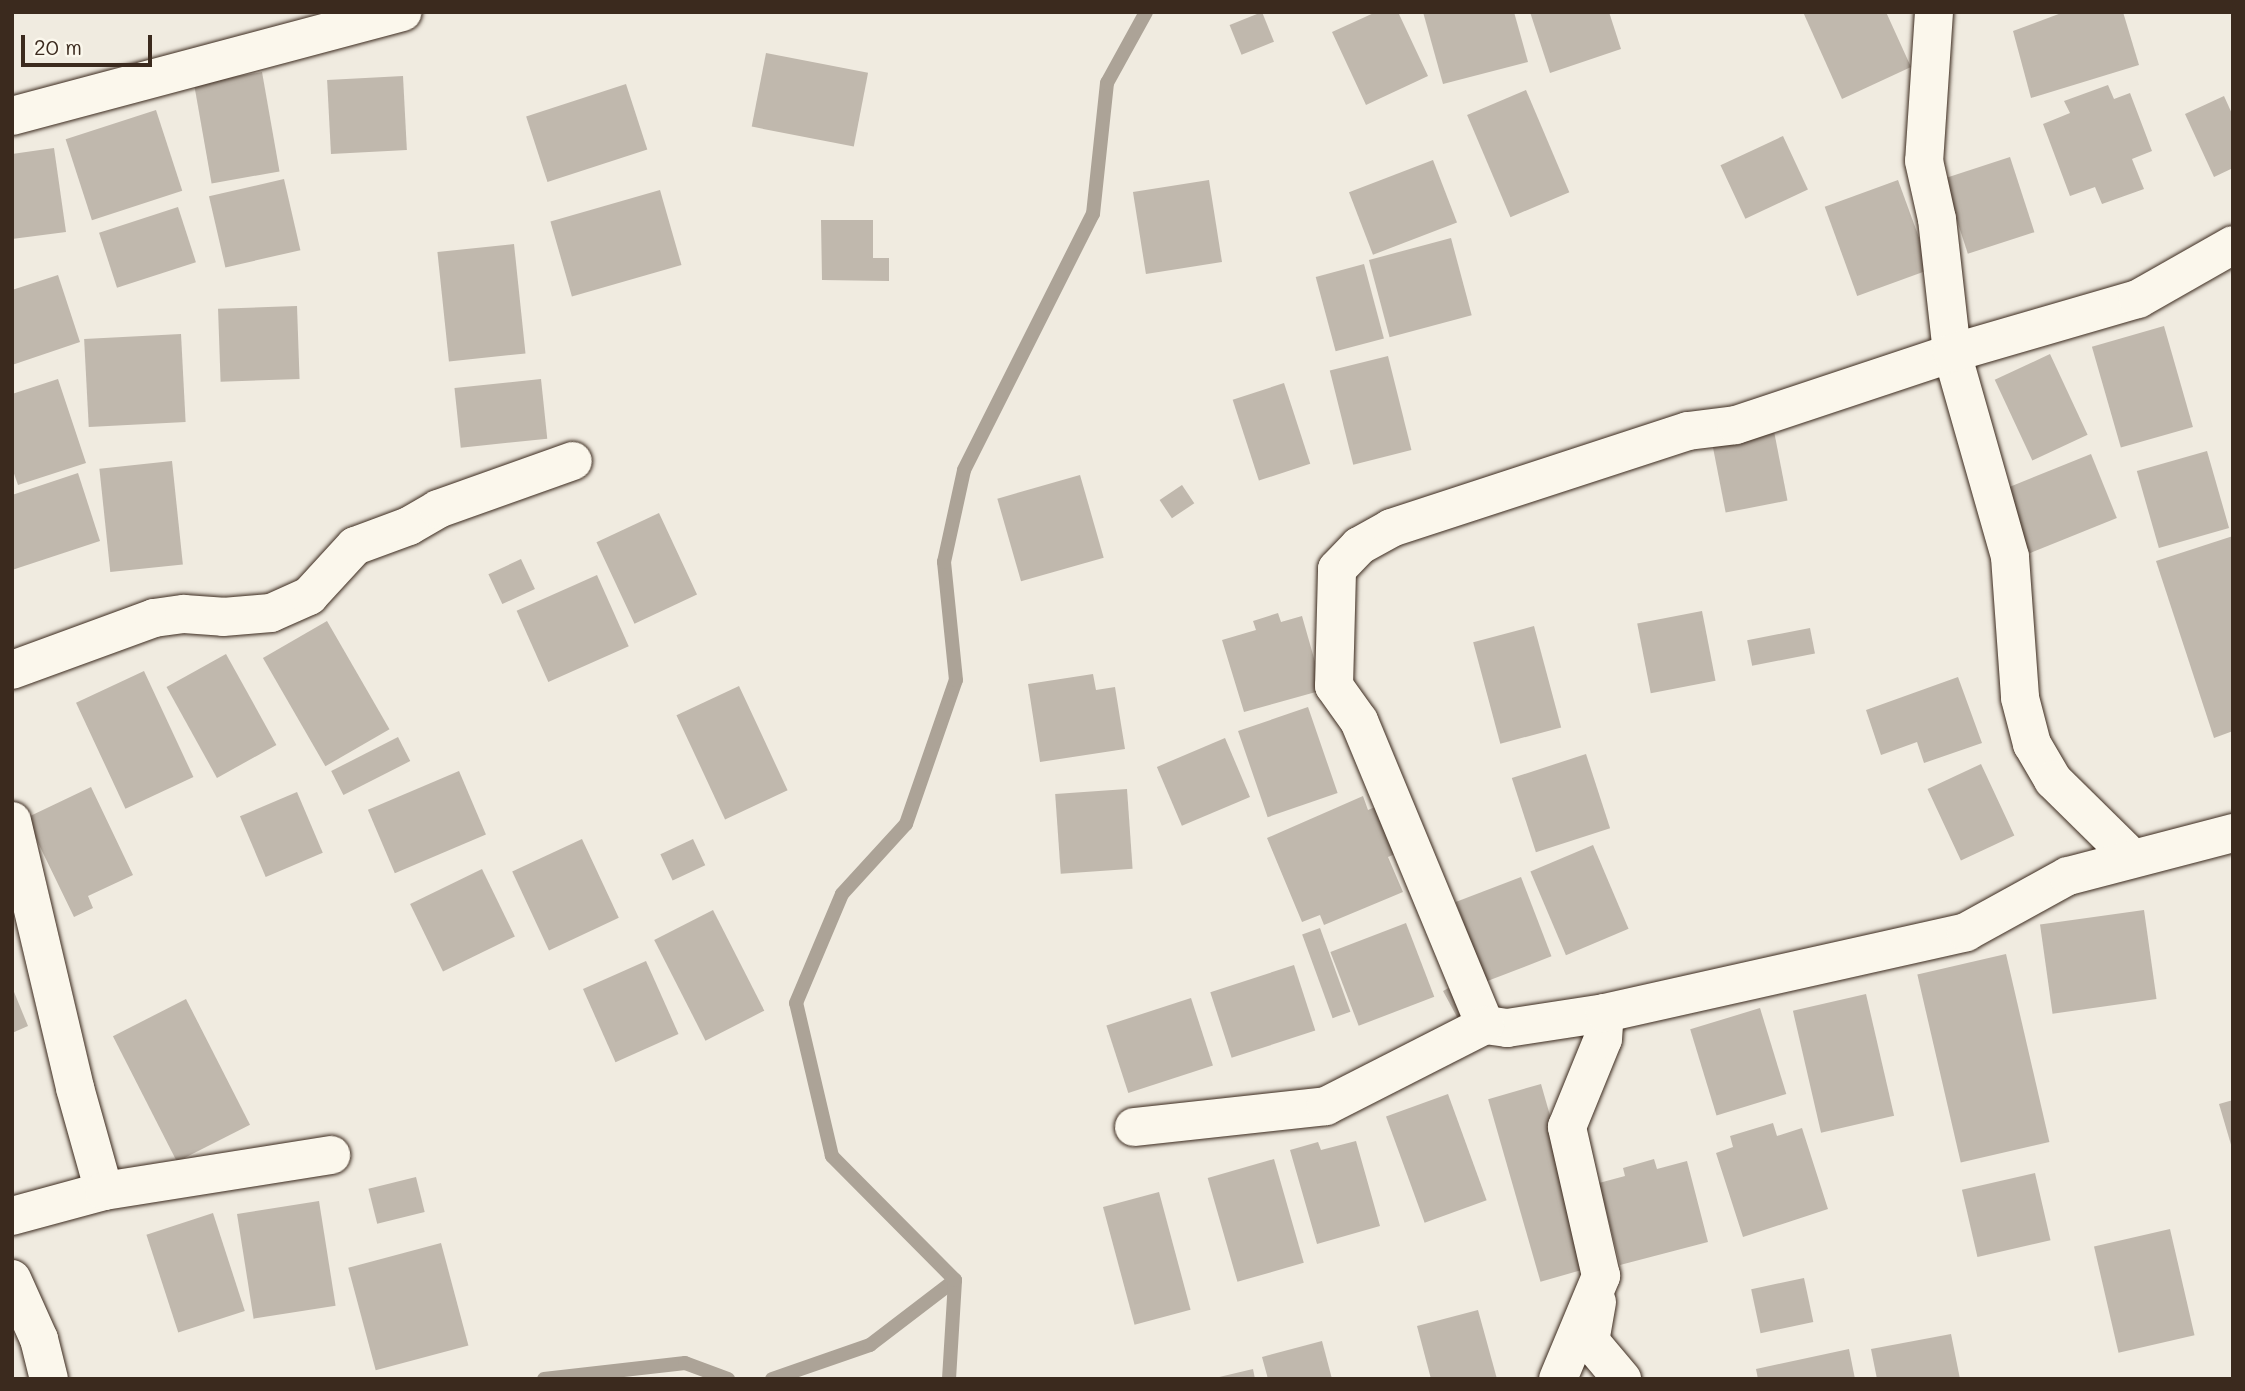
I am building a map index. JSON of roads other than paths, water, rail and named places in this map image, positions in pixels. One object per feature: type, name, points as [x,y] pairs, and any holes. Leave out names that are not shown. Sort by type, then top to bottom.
[{"type":"street","points":[[12,116],[402,12]]},
{"type":"street","points":[[1934,12],[1924,162],[1937,219],[1952,353],[2010,557],[2020,698],[2032,744],[2053,780],[2132,858]]},
{"type":"street","points":[[1485,1025],[1359,720],[1334,686],[1337,569],[1359,546],[1391,528],[1688,431],[1736,425],[1952,353],[2138,299],[2233,244]]},
{"type":"street","points":[[12,670],[154,618],[184,614],[223,617],[271,613],[309,596],[355,546],[409,526],[438,509],[573,461]]},
{"type":"street","points":[[12,821],[75,1088],[104,1191]]},
{"type":"street","points":[[1134,1127],[1326,1106],[1485,1025],[1507,1028],[1605,1013],[1966,932],[2068,876],[2233,833]]},
{"type":"street","points":[[1605,1013],[1603,1039],[1567,1127],[1601,1276],[1590,1341],[1622,1379]]},
{"type":"street","points":[[12,1216],[104,1191],[331,1156]]},
{"type":"street","points":[[1558,1379],[1601,1276]]},
{"type":"street","points":[[12,1279],[39,1339],[49,1379]]},
{"type":"waterway","points":[[949,1379],[955,1280],[832,1156],[796,1003],[842,894],[906,824],[956,680],[944,562],[964,470],[1093,214],[1107,83],[1146,12]]},
{"type":"waterway","points":[[772,1379],[870,1345],[955,1280]]},
{"type":"waterway","points":[[544,1379],[685,1363],[728,1379]]}]
